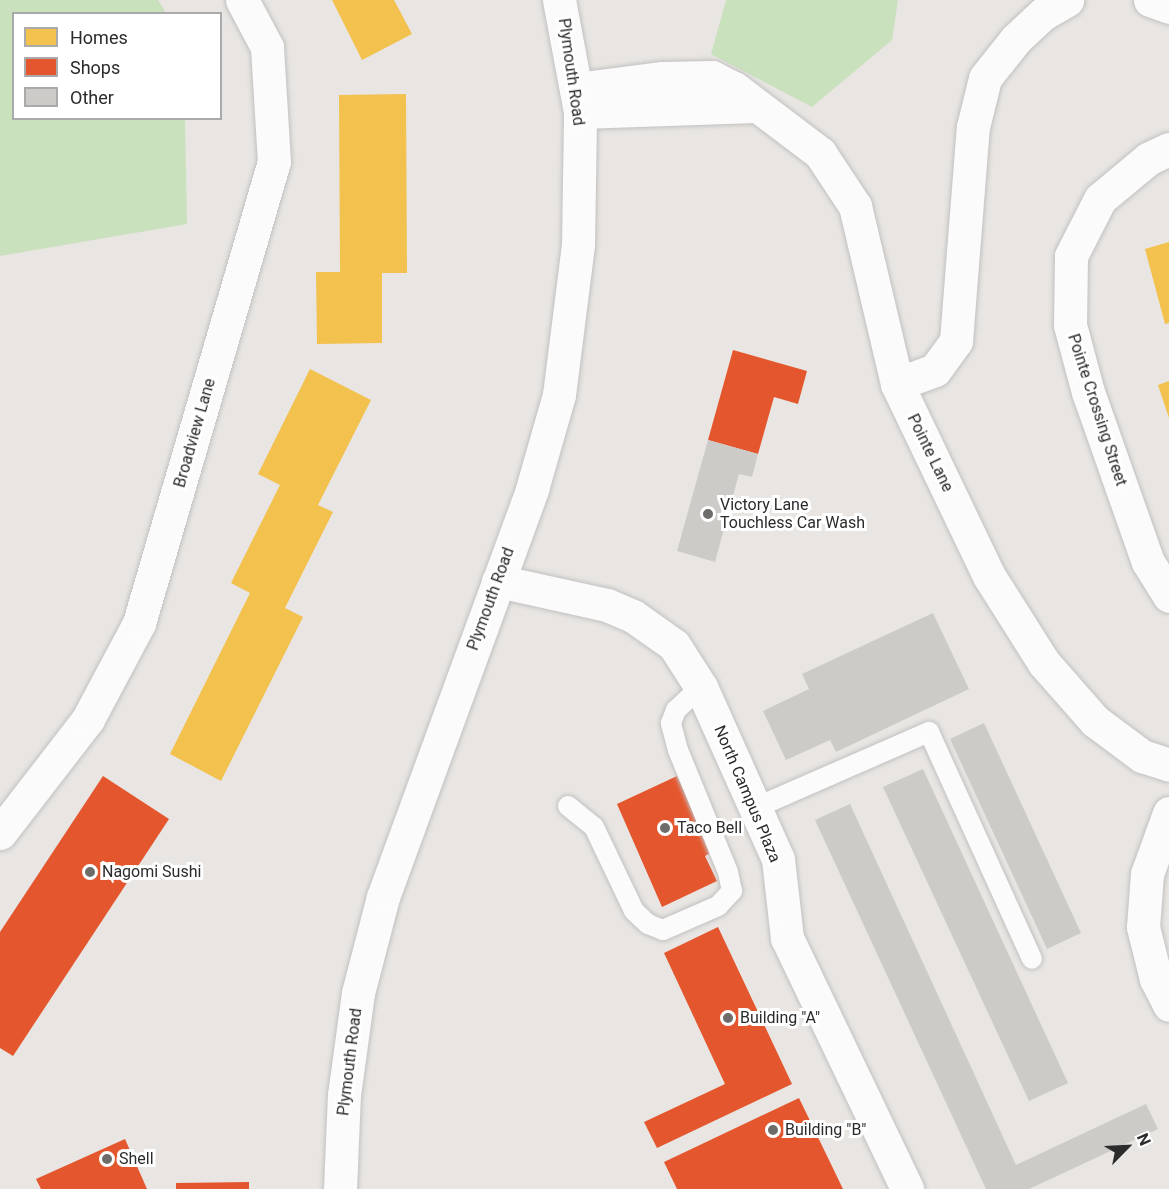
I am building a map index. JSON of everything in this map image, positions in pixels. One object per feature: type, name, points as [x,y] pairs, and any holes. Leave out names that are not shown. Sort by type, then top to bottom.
[{"type":"street","name":"Broadview Lane","points":[[0,833],[88,719],[139,623],[274,162],[267,47],[242,0]]},
{"type":"street","name":"Plymouth Road","points":[[340,1189],[344,1095],[358,993],[380,908],[532,489],[559,395],[578,245],[578,101],[559,0]]},
{"type":"street","points":[[897,384],[935,370],[956,341],[973,127],[985,78],[1016,39],[1043,14],[1067,0]]},
{"type":"street","points":[[1150,0],[1169,7]]},
{"type":"street","name":"Pointe Lane","points":[[578,101],[662,78],[712,77],[734,88],[820,153],[855,206],[897,384],[989,576],[1044,663],[1095,721],[1142,756],[1169,765]]},
{"type":"street","name":"Pointe Crossing Street","points":[[1169,149],[1148,159],[1100,199],[1071,256],[1070,325],[1088,392],[1148,562],[1169,596]]},
{"type":"street","name":"North Campus Plaza","points":[[498,581],[607,605],[633,616],[674,645],[701,687],[778,859],[787,938],[907,1189]]},
{"type":"street","points":[[1169,813],[1148,874],[1143,927],[1156,979],[1169,1005]]},
{"type":"lane","points":[[568,806],[594,827],[634,911],[648,924],[663,930],[718,906],[732,891],[728,872],[678,750],[671,723],[676,710],[701,687]]},
{"type":"lane","points":[[755,808],[929,732],[1032,959]]},
{"type":"green space","points":[[0,0],[158,0],[165,12],[12,12],[12,120],[185,120],[187,224],[0,256]]},
{"type":"green space","points":[[726,0],[898,0],[892,40],[812,107],[711,54]]},
{"type":"building: Homes","points":[[332,0],[394,0],[412,34],[362,60]]},
{"type":"building: Homes","points":[[406,94],[407,273],[382,273],[382,343],[317,344],[316,272],[340,272],[339,95]]},
{"type":"building: Homes","points":[[1169,242],[1169,323],[1165,324],[1145,249]]},
{"type":"building: Homes","points":[[310,369],[371,400],[318,505],[333,512],[285,608],[303,617],[221,781],[170,754],[250,593],[231,583],[280,485],[258,474]]},
{"type":"building: Homes","points":[[1169,381],[1169,418],[1158,385]]},
{"type":"building: Shops","points":[[733,350],[807,371],[798,404],[774,397],[758,454],[708,440]]},
{"type":"building: Shops","points":[[103,776],[169,819],[13,1056],[0,1048],[0,932]]},
{"type":"building: Shops","name":"Taco Bell","points":[[677,776],[712,852],[705,856],[717,881],[662,907],[617,804]]},
{"type":"building: Shops","name":"Building \"A\"","points":[[718,927],[792,1084],[657,1148],[644,1122],[725,1084],[664,953]]},
{"type":"building: Shops","name":"Building \"B\"","points":[[799,1098],[843,1189],[677,1189],[664,1162]]},
{"type":"building: Shops","name":"Shell","points":[[125,1139],[147,1189],[41,1189],[36,1179]]},
{"type":"building: Shops","name":"Shell","points":[[249,1182],[249,1189],[176,1189],[176,1183]]},
{"type":"building: Other","name":"Victory Lane Touchless Car Wash","points":[[708,440],[758,454],[752,477],[739,474],[715,562],[677,551]]},
{"type":"building: Other","points":[[933,613],[969,689],[836,752],[830,740],[786,760],[763,711],[809,689],[802,674]]},
{"type":"building: Other","points":[[984,723],[1081,933],[1047,949],[950,739]]},
{"type":"building: Other","points":[[923,769],[1068,1083],[1029,1101],[883,787]]},
{"type":"building: Other","points":[[850,804],[1016,1165],[1146,1104],[1158,1129],[1029,1189],[986,1189],[815,820]]},
{"type":"place","name":"Victory Lane Touchless Car Wash","points":[[708,514]]},
{"type":"place","name":"Taco Bell","points":[[665,828]]},
{"type":"place","name":"Nagomi Sushi","points":[[90,872]]},
{"type":"place","name":"Building \"A\"","points":[[728,1018]]},
{"type":"place","name":"Building \"B\"","points":[[773,1130]]},
{"type":"place","name":"Shell","points":[[107,1159]]}]
